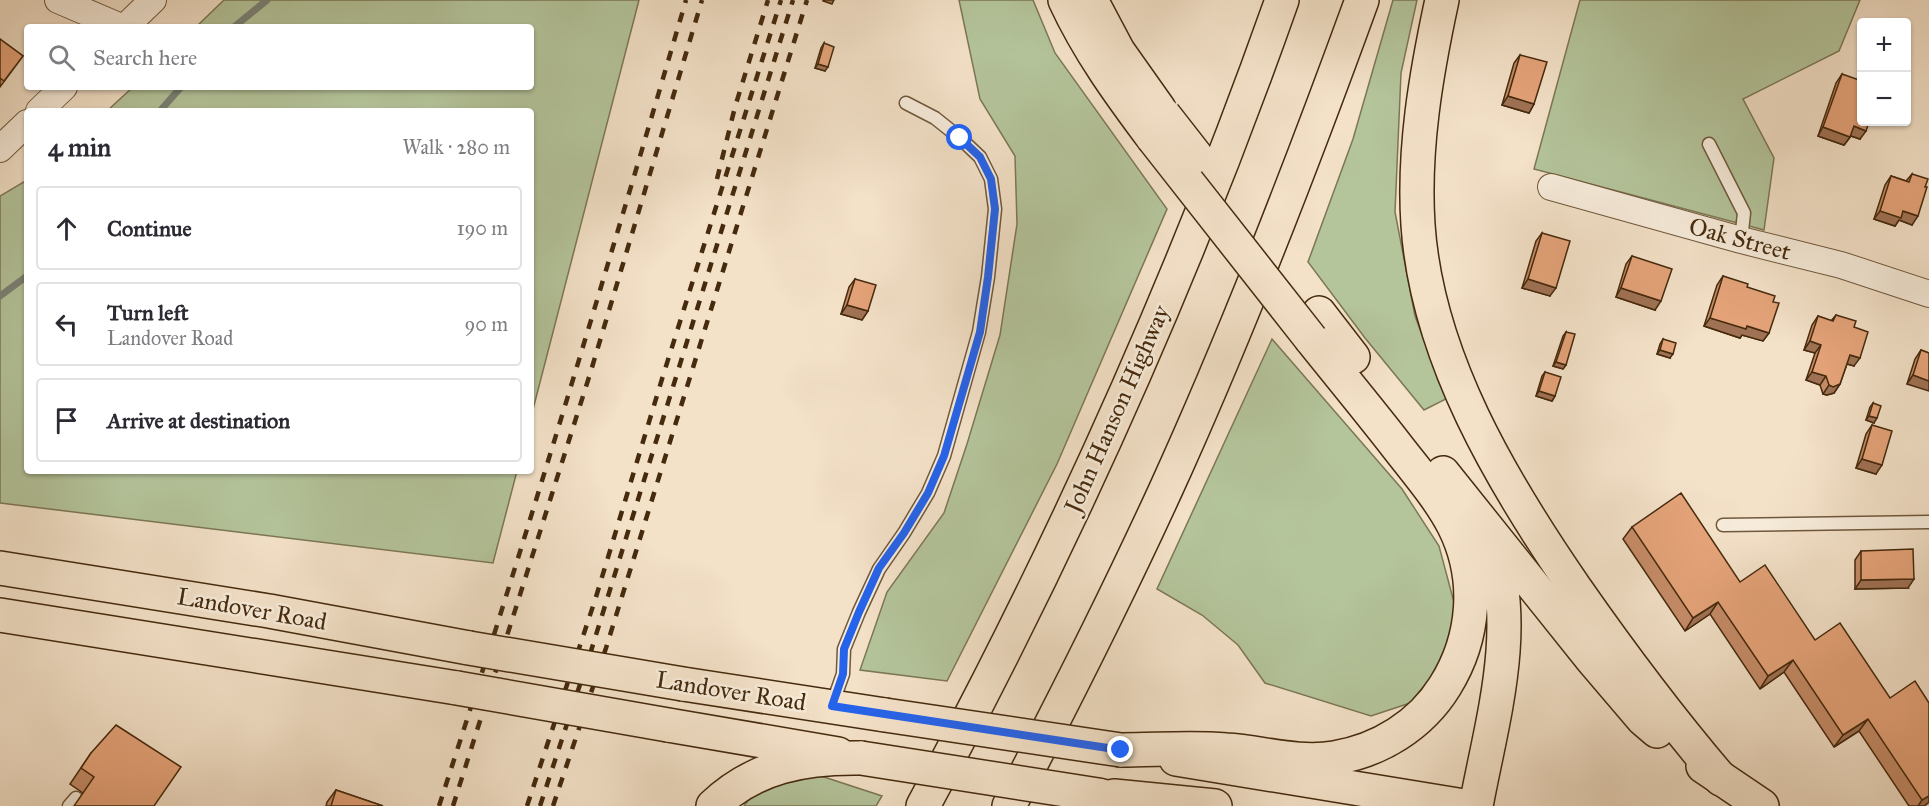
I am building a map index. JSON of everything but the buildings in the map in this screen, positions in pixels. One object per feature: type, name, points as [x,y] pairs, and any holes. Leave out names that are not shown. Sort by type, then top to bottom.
[{"type":"main road","points":[[1065,0],[1084,39],[1104,72],[1158,127],[1315,326],[1486,528],[1643,719],[1668,742],[1762,806]]},
{"type":"main road","points":[[1091,0],[1158,127]]},
{"type":"main road","name":"John Hanson Highway","points":[[923,806],[1002,659],[1126,393],[1196,229],[1282,0]]},
{"type":"main road","points":[[1009,806],[1057,714],[1167,487],[1239,319],[1362,0]]},
{"type":"main road","points":[[1442,0],[1420,130],[1417,196],[1418,228],[1428,289],[1445,347],[1476,421],[1516,497],[1539,533],[1651,694],[1721,779]]},
{"type":"main road","points":[[1121,750],[1226,750],[1316,760],[1352,754],[1380,744],[1413,723],[1436,699],[1455,670],[1464,650],[1472,592],[1466,557],[1457,534],[1446,513],[1315,326]]},
{"type":"main road","points":[[1476,806],[1498,689],[1505,634],[1502,579],[1486,528]]},
{"type":"main road","name":"Landover Road","points":[[0,568],[269,610],[469,648],[683,684],[1121,750],[1464,806]]},
{"type":"main road","name":"Landover Road","points":[[0,615],[457,688],[861,758],[1098,795],[1215,806]]},
{"type":"main road","points":[[1028,806],[1057,714]]},
{"type":"main road","points":[[713,806],[740,784],[784,765],[831,757],[861,758]]},
{"type":"main road","points":[[1098,795],[1143,806]]},
{"type":"street","points":[[58,0],[116,24]]},
{"type":"street","points":[[126,24],[153,0]]},
{"type":"street","points":[[42,108],[61,90]]},
{"type":"street","points":[[0,149],[24,126]]},
{"type":"street","name":"Oak Street","points":[[1551,186],[1742,240],[1841,265],[1929,294]]},
{"type":"lane","points":[[832,706],[843,674],[844,649],[859,612],[879,568],[928,493],[944,456],[980,332],[988,277],[995,209],[991,179],[980,157],[960,138],[935,118],[906,103]]},
{"type":"lane","points":[[1708,144],[1744,213],[1742,240]]},
{"type":"lane","points":[[1723,525],[1929,522]]},
{"type":"green space","points":[[224,0],[639,0],[534,405],[534,108],[110,108],[130,90],[534,90],[534,24],[199,24]]},
{"type":"green space","points":[[959,0],[1033,0],[1055,53],[1167,209],[1057,464],[947,681],[860,670],[887,592],[944,513],[1000,335],[1017,224],[1015,156],[980,99]]},
{"type":"green space","points":[[1393,0],[1417,0],[1401,73],[1395,212],[1415,316],[1446,399],[1424,410],[1365,338],[1308,262],[1353,139]]},
{"type":"green space","points":[[1580,0],[1860,0],[1839,51],[1743,99],[1774,158],[1764,230],[1534,169]]},
{"type":"green space","points":[[24,182],[24,474],[516,474],[493,563],[0,503],[0,196]]},
{"type":"green space","points":[[1272,339],[1402,489],[1439,546],[1455,606],[1446,659],[1410,703],[1371,716],[1265,683],[1238,645],[1202,615],[1157,589]]},
{"type":"green space","points":[[821,776],[882,796],[876,806],[744,806],[760,784]]},
{"type":"waterway","points":[[238,24],[267,0]]},
{"type":"waterway","points":[[163,108],[178,90]]},
{"type":"waterway","points":[[0,296],[24,278]]},
{"type":"railway","points":[[439,806],[566,404],[686,0]]},
{"type":"railway","points":[[453,806],[590,374],[702,0]]},
{"type":"railway","points":[[717,179],[735,107],[768,0]]},
{"type":"railway","points":[[527,806],[596,597],[781,0]]},
{"type":"railway","points":[[540,806],[591,651],[793,0]]},
{"type":"railway","points":[[553,806],[606,648],[807,0]]},
{"type":"route","points":[[960,138],[980,157],[991,179],[995,209],[980,332],[944,456],[928,493],[879,568],[859,612],[844,649],[843,674],[832,706],[1121,750]]}]
